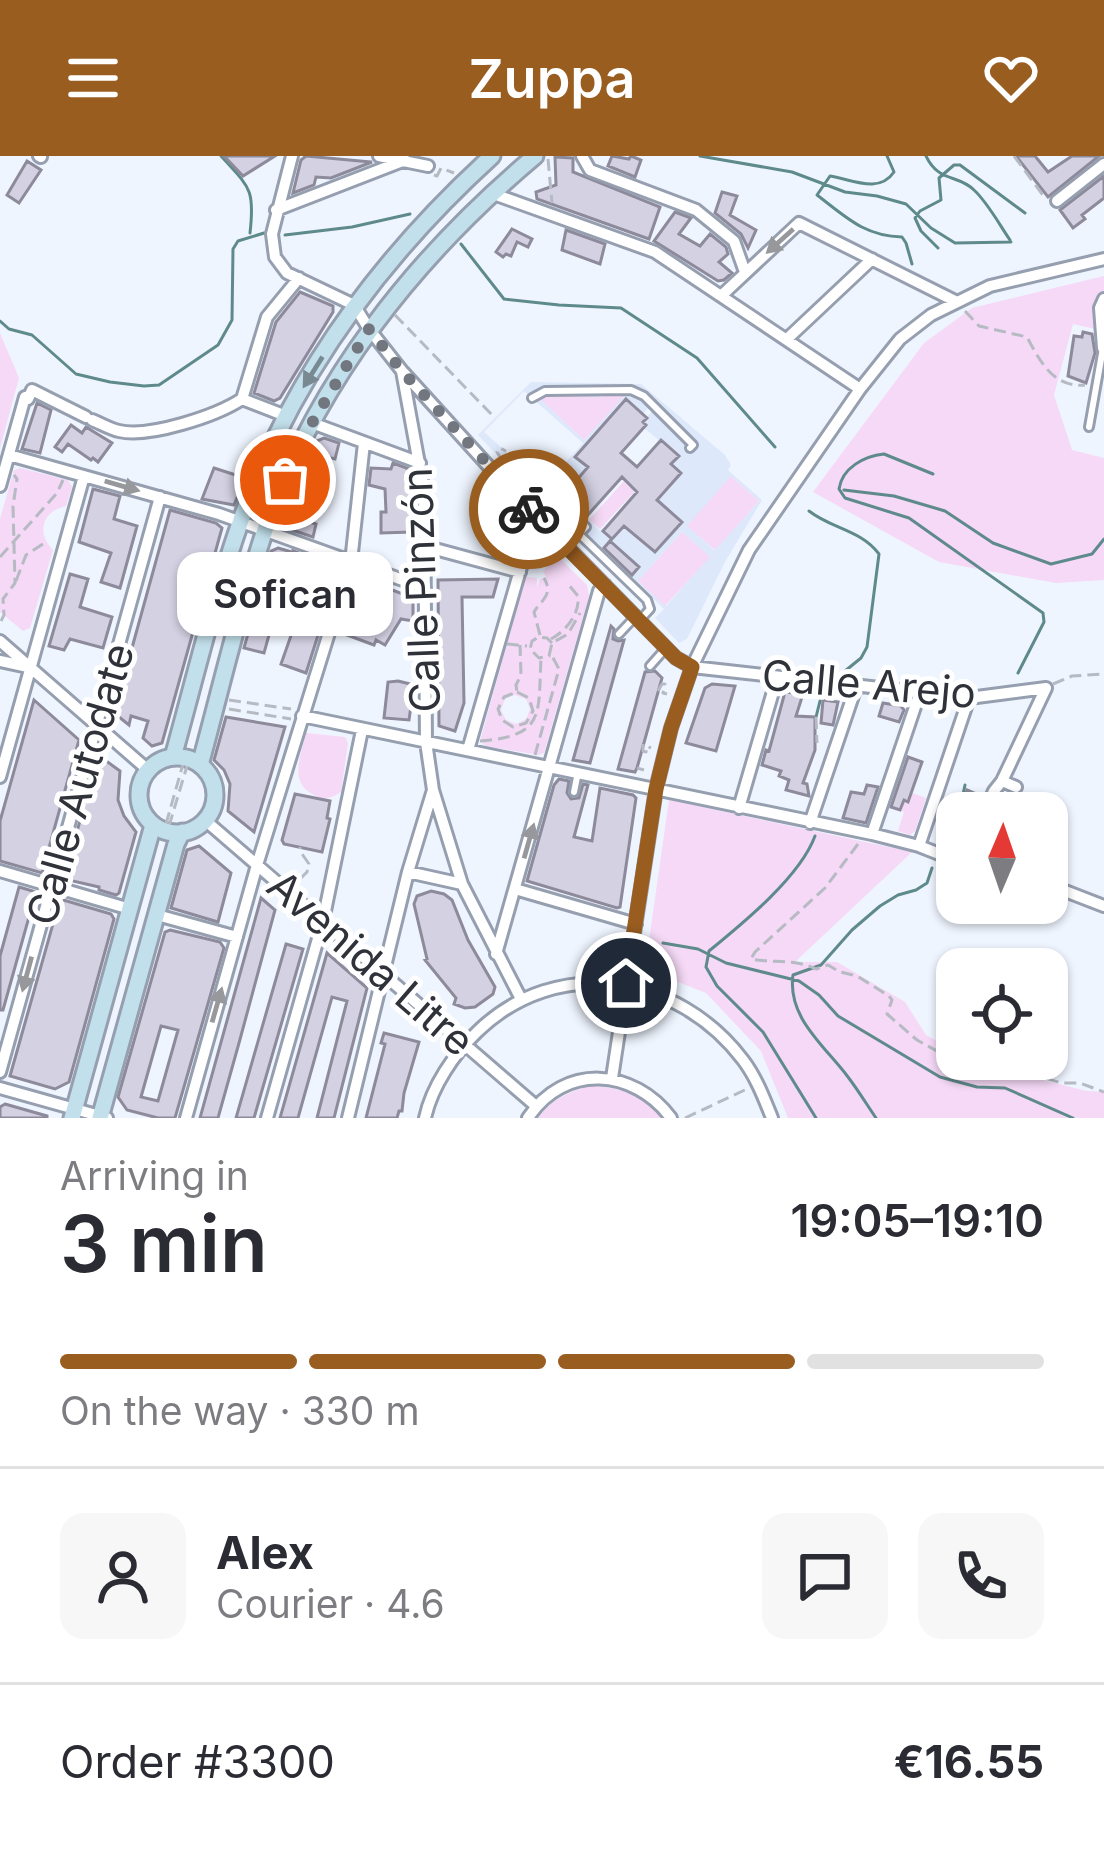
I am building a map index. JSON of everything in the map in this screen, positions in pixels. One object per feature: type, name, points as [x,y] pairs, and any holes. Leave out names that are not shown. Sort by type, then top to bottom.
[{"type":"street","points":[[292,156],[272,234],[274,257],[287,273],[354,305]]},
{"type":"street","points":[[379,156],[432,164]]},
{"type":"street","points":[[187,760],[240,521],[286,416],[383,266],[491,156]]},
{"type":"street","points":[[187,760],[265,532],[312,423],[369,329],[438,246],[535,156]]},
{"type":"street","points":[[582,156],[590,170],[696,210],[734,241],[745,272]]},
{"type":"street","points":[[277,210],[405,160]]},
{"type":"street","points":[[1057,201],[1104,164]]},
{"type":"street","points":[[491,193],[655,252],[860,389]]},
{"type":"street","points":[[722,296],[799,223],[956,301]]},
{"type":"street","points":[[787,339],[872,259]]},
{"type":"street","points":[[612,1078],[656,789],[671,728],[692,667],[749,550],[900,339],[931,315],[990,286],[1104,259]]},
{"type":"street","points":[[0,485],[32,390],[121,432],[206,418],[242,399],[268,317],[299,278]]},
{"type":"street","points":[[1103,348],[1100,308],[1104,299]]},
{"type":"street","name":"Calle Pinzón","points":[[354,305],[402,371],[420,463],[426,742],[433,790],[462,884],[521,999]]},
{"type":"street","points":[[402,371],[637,619],[676,658],[692,667]]},
{"type":"street","points":[[242,399],[286,416]]},
{"type":"street","points":[[312,423],[420,463]]},
{"type":"street","points":[[186,1118],[297,715],[351,562],[364,443]]},
{"type":"street","points":[[9,455],[240,521],[424,589]]},
{"type":"street","points":[[0,777],[83,476]]},
{"type":"street","name":"Calle Autodate","points":[[0,1072],[160,497]]},
{"type":"street","points":[[473,746],[536,515]]},
{"type":"street","points":[[424,546],[520,572]]},
{"type":"street","points":[[496,953],[604,585]]},
{"type":"street","points":[[0,641],[148,770]]},
{"type":"street","points":[[0,661],[31,668]]},
{"type":"street","name":"Calle Arejo","points":[[692,667],[969,698],[1046,688]]},
{"type":"street","points":[[739,808],[777,678]]},
{"type":"street","points":[[810,823],[856,687]]},
{"type":"street","points":[[994,792],[1046,688]]},
{"type":"street","points":[[868,833],[920,694]]},
{"type":"street","points":[[919,846],[969,698]]},
{"type":"street","points":[[297,715],[426,742],[473,746],[868,833],[936,853]]},
{"type":"street","points":[[267,1118],[322,921],[362,730]]},
{"type":"street","points":[[0,1088],[73,1114],[103,1118],[176,844],[168,829],[139,802],[140,785],[159,761],[187,760],[208,773],[214,803],[206,821],[168,829]]},
{"type":"street","points":[[1002,781],[1016,787]]},
{"type":"street","points":[[347,1118],[433,790]]},
{"type":"street","name":"Avenida Litre","points":[[206,821],[536,1106]]},
{"type":"street","points":[[73,1114],[130,909],[168,829]]},
{"type":"street","points":[[0,872],[130,909]]},
{"type":"street","points":[[408,872],[462,884]]},
{"type":"street","points":[[515,889],[636,923]]},
{"type":"street","points":[[1068,892],[1104,906]]},
{"type":"street","points":[[157,915],[236,938]]},
{"type":"street","points":[[425,1118],[428,1103],[465,1044],[493,1016],[546,990],[591,982],[626,983],[674,1002],[711,1025],[744,1060],[772,1118]]},
{"type":"street","points":[[528,1118],[557,1089],[583,1079],[612,1078],[660,1102],[671,1118]]},
{"type":"lane","points":[[1089,427],[1100,388],[1103,348]]},
{"type":"lane","points":[[532,398],[544,391],[632,390],[653,405],[693,445],[690,448]]},
{"type":"lane","points":[[543,488],[586,527],[579,534],[647,600],[650,609],[619,634]]},
{"type":"lane","points":[[650,666],[667,648]]},
{"type":"lane","points":[[574,792],[578,772]]},
{"type":"path","points":[[1014,156],[1051,206],[1057,201]]},
{"type":"path","points":[[548,158],[553,211]]},
{"type":"path","points":[[432,164],[437,176],[442,168],[455,174]]},
{"type":"path","points":[[956,301],[980,326],[1027,337],[1046,370],[1072,386],[1100,388]]},
{"type":"path","points":[[394,314],[495,418]]},
{"type":"path","points":[[501,464],[504,461],[497,452],[500,448],[506,451]]},
{"type":"path","points":[[14,474],[15,583]]},
{"type":"path","points":[[0,557],[57,493],[64,478]]},
{"type":"path","points":[[1,621],[3,599],[26,555],[46,542]]},
{"type":"path","points":[[544,578],[547,596],[534,612],[542,636],[550,641]]},
{"type":"path","points":[[550,641],[564,631],[578,609],[578,596],[568,584]]},
{"type":"path","points":[[550,641],[568,634],[585,612]]},
{"type":"path","points":[[541,658],[530,646],[542,636]]},
{"type":"path","points":[[534,756],[559,669],[550,653],[550,641]]},
{"type":"path","points":[[505,643],[530,646]]},
{"type":"path","points":[[517,692],[520,645]]},
{"type":"path","points":[[541,658],[550,653]]},
{"type":"path","points":[[473,746],[533,725],[541,658]]},
{"type":"path","points":[[1046,688],[1072,676],[1104,674]]},
{"type":"path","points":[[658,691],[665,684],[663,693],[667,694]]},
{"type":"path","points":[[517,692],[529,698],[533,711],[526,723],[513,727],[503,722],[498,710],[504,697],[517,692]]},
{"type":"path","points":[[227,700],[297,715]]},
{"type":"path","points":[[225,709],[297,715]]},
{"type":"path","points":[[816,717],[818,743]]},
{"type":"path","points":[[643,744],[643,752],[651,748]]},
{"type":"path","points":[[168,829],[187,760]]},
{"type":"path","points":[[637,768],[644,770]]},
{"type":"path","points":[[868,833],[825,888],[751,959],[816,969],[828,965],[857,976],[889,996],[887,1014],[917,1040],[975,1072],[1042,1077],[1104,1092]]},
{"type":"path","points":[[300,847],[309,864],[300,879]]},
{"type":"path","points":[[685,1118],[758,1084]]},
{"type":"shaded area","points":[[1104,276],[1104,331],[1073,324],[1054,395],[1072,450],[1104,458],[1104,580],[1056,583],[939,562],[813,492],[924,343],[972,308]]},
{"type":"shaded area","points":[[0,333],[19,378],[0,448]]},
{"type":"shaded area","points":[[531,382],[641,384],[725,455],[731,465],[728,470],[762,500],[687,639],[679,643],[655,618],[664,609],[505,464],[478,435]],"holes":[[[524,391],[583,443],[540,491],[506,462],[510,455],[484,432]],[[625,394],[584,440],[540,399],[545,395]],[[624,399],[643,414],[648,408],[652,411],[614,460],[618,464],[625,457],[633,463],[626,472],[630,475],[661,441],[678,455],[671,464],[680,473],[657,500],[681,522],[655,552],[624,526],[613,539],[603,531],[637,492],[622,477],[587,517],[562,496],[588,467],[576,456]],[[644,428],[659,440],[629,473],[635,464],[625,455],[616,460]],[[732,477],[759,501],[714,550],[688,526]],[[621,479],[636,492],[600,531],[587,518]],[[682,532],[709,557],[666,606],[638,581]]]},
{"type":"shaded area","points":[[627,393],[584,440],[540,399],[545,395]]},
{"type":"shaded area","points":[[14,470],[68,480],[72,487],[66,506],[51,513],[44,524],[44,537],[53,550],[30,628],[23,631],[0,612],[0,519]]},
{"type":"shaded area","points":[[731,476],[759,501],[715,550],[687,526]]},
{"type":"shaded area","points":[[624,481],[635,491],[600,529],[589,520]]},
{"type":"shaded area","points":[[682,532],[710,557],[665,606],[638,581]]},
{"type":"shaded area","points":[[544,543],[587,585],[589,596],[544,753],[538,755],[480,741],[535,544]],"holes":[[[544,545],[556,558],[543,571],[546,577],[537,588],[537,578],[527,577],[535,546]],[[515,695],[526,699],[530,709],[526,719],[516,724],[506,720],[501,710],[505,699]]]},
{"type":"shaded area","points":[[306,733],[345,737],[348,743],[341,792],[335,796],[318,797],[301,783],[298,768]]},
{"type":"shaded area","points":[[896,787],[926,798],[910,835],[898,831],[904,812],[890,807]]},
{"type":"shaded area","points":[[669,800],[912,852],[795,962],[837,962],[905,1002],[926,1035],[936,1040],[936,1080],[1042,1080],[1104,1092],[1104,1118],[788,1118],[761,1051],[706,993],[645,969]]},
{"type":"shaded area","points":[[588,1086],[629,1093],[661,1118],[538,1118],[560,1098]]},
{"type":"building","points":[[224,156],[275,156],[243,176]]},
{"type":"building","points":[[306,156],[372,162],[331,178],[316,177],[314,185],[293,193]]},
{"type":"building","points":[[612,156],[641,160],[635,177],[608,166]]},
{"type":"building","points":[[1016,156],[1035,156],[1048,172],[1072,156],[1099,156],[1048,197]]},
{"type":"building","points":[[555,157],[573,158],[573,172],[660,207],[649,239],[537,199],[536,192],[556,185]]},
{"type":"building","points":[[27,161],[41,170],[19,203],[7,195]]},
{"type":"building","points":[[1104,176],[1104,198],[1073,228],[1060,210]]},
{"type":"building","points":[[722,192],[737,196],[730,215],[756,230],[748,248],[741,234],[715,213]]},
{"type":"building","points":[[675,212],[691,218],[679,234],[700,246],[710,234],[726,247],[728,254],[719,262],[732,273],[724,280],[718,281],[654,241]]},
{"type":"building","points":[[512,229],[532,239],[528,247],[517,242],[511,256],[503,257],[496,252]]},
{"type":"building","points":[[566,230],[605,244],[600,264],[562,250]]},
{"type":"building","points":[[300,292],[333,306],[333,312],[274,401],[254,393],[276,322]]},
{"type":"building","points":[[1083,332],[1092,334],[1095,353],[1086,383],[1068,376],[1074,336],[1082,337]]},
{"type":"building","points":[[626,399],[647,418],[621,453],[637,467],[661,440],[679,456],[671,464],[681,473],[657,500],[682,522],[655,552],[624,526],[612,539],[603,531],[637,492],[622,477],[586,517],[563,496],[588,467],[575,457]]},
{"type":"building","points":[[37,403],[51,410],[40,453],[22,449]]},
{"type":"building","points":[[71,425],[82,433],[86,427],[112,443],[98,462],[68,444],[62,452],[55,447]]},
{"type":"building","points":[[324,438],[339,443],[335,459],[327,457],[304,520],[316,524],[313,537],[282,524],[317,441]]},
{"type":"building","points":[[393,463],[411,474],[411,532],[381,533],[385,489],[369,485],[371,468],[391,469]]},
{"type":"building","points":[[214,468],[245,478],[234,505],[202,499]]},
{"type":"building","points":[[93,489],[120,496],[114,519],[137,526],[120,588],[101,582],[111,553],[79,542]]},
{"type":"building","points":[[170,510],[222,528],[162,743],[152,746],[143,738],[148,721],[131,716],[129,725],[114,713]]},
{"type":"building","points":[[610,541],[639,567],[632,575],[604,548]]},
{"type":"building","points":[[278,548],[339,569],[306,673],[281,664],[310,592],[306,590],[310,580],[286,574],[264,653],[244,648],[271,551]]},
{"type":"building","points":[[70,574],[88,579],[80,607],[112,617],[103,648],[70,639],[64,650],[49,646]]},
{"type":"building","points":[[359,577],[413,598],[413,621],[401,619],[385,645],[339,632]]},
{"type":"building","points":[[498,579],[493,597],[462,597],[464,703],[455,731],[439,726],[438,580]]},
{"type":"building","points":[[611,626],[613,639],[624,640],[590,763],[573,760]]},
{"type":"building","points":[[655,671],[662,678],[637,768],[635,772],[618,769],[645,672]]},
{"type":"building","points":[[388,682],[414,685],[409,720],[384,718]]},
{"type":"building","points":[[735,686],[716,751],[686,743],[705,688]]},
{"type":"building","points":[[785,692],[803,694],[796,716],[815,717],[815,750],[803,783],[809,796],[786,790],[789,780],[779,776],[781,771],[762,765]]},
{"type":"building","points":[[34,700],[79,740],[42,873],[0,861],[0,821]]},
{"type":"building","points":[[823,700],[838,702],[833,725],[821,723]]},
{"type":"building","points":[[883,703],[901,706],[899,722],[879,716]]},
{"type":"building","points":[[226,717],[285,727],[254,832],[228,811],[230,784],[214,760]]},
{"type":"building","points":[[98,755],[120,771],[118,800],[136,832],[116,895],[64,879]]},
{"type":"building","points":[[908,757],[922,762],[908,802],[904,800],[900,810],[891,807]]},
{"type":"building","points":[[559,779],[569,781],[571,799],[579,798],[583,784],[588,785],[574,837],[592,841],[600,788],[636,798],[620,907],[527,881]]},
{"type":"building","points":[[867,785],[878,787],[866,823],[843,818],[851,792],[864,794]]},
{"type":"building","points":[[295,794],[330,801],[322,852],[282,840]]},
{"type":"building","points":[[199,846],[231,873],[218,922],[171,908],[187,850]]},
{"type":"building","points":[[19,887],[36,892],[0,1010],[0,956]]},
{"type":"building","points":[[431,891],[452,900],[495,987],[475,1007],[454,1004],[456,998],[425,960],[414,904],[417,896]]},
{"type":"building","points":[[261,898],[275,910],[239,1043],[218,1118],[200,1118]]},
{"type":"building","points":[[60,899],[111,914],[114,919],[69,1082],[55,1089],[10,1076]]},
{"type":"building","points":[[165,932],[220,942],[224,948],[175,1118],[127,1110],[118,1097]],"holes":[[[161,1026],[178,1030],[158,1101],[141,1097]]]},
{"type":"building","points":[[286,944],[303,949],[254,1118],[236,1118]]},
{"type":"building","points":[[327,953],[367,988],[334,1118],[317,1118],[347,1001],[332,997],[298,1118],[280,1118]]},
{"type":"building","points":[[384,1033],[419,1042],[402,1111],[397,1118],[366,1118],[385,1044],[381,1043]]},
{"type":"building","points":[[5,1104],[47,1118],[0,1118],[0,1107]]},
{"type":"waterway","points":[[221,156],[248,190],[250,233]]},
{"type":"waterway","points":[[700,156],[792,172],[845,192],[906,204],[955,243],[1011,242]]},
{"type":"waterway","points":[[887,156],[894,172],[888,179],[865,184],[830,176],[817,195],[866,229],[902,237],[912,264]]},
{"type":"waterway","points":[[926,156],[937,170],[974,190],[1010,240]]},
{"type":"waterway","points":[[938,248],[915,218],[941,200],[939,178],[954,165],[1025,213]]},
{"type":"waterway","points":[[285,235],[410,214]]},
{"type":"waterway","points":[[0,321],[9,329],[32,335],[76,374],[159,385],[218,345],[232,320],[233,249],[238,241],[264,233]]},
{"type":"waterway","points":[[461,244],[504,299],[621,308],[697,358],[775,447]]},
{"type":"waterway","points":[[933,474],[884,454],[855,464],[839,489],[845,498],[909,518],[1043,613],[1044,622],[1018,673]]},
{"type":"waterway","points":[[844,490],[894,496],[945,511],[993,543],[1051,564],[1092,554],[1104,539]]},
{"type":"waterway","points":[[809,511],[864,540],[879,554],[867,647],[845,671]]},
{"type":"waterway","points":[[816,717],[821,697]]},
{"type":"waterway","points":[[964,792],[965,785]]},
{"type":"waterway","points":[[815,836],[784,883],[709,951],[706,967],[717,986],[763,1032],[816,1118]]},
{"type":"waterway","points":[[876,1118],[802,1018],[793,975],[821,965],[880,906],[927,883],[932,868]]},
{"type":"waterway","points":[[663,943],[698,949],[726,963],[799,981],[838,1016],[940,1077],[977,1087],[1005,1088],[1073,1118]]},
{"type":"way so far","points":[[285,480],[312,423],[369,329],[529,509]]},
{"type":"place","name":"Sofican","points":[[285,480]]},
{"type":"route","points":[[529,509],[676,658],[692,667],[656,789],[626,983]]}]
